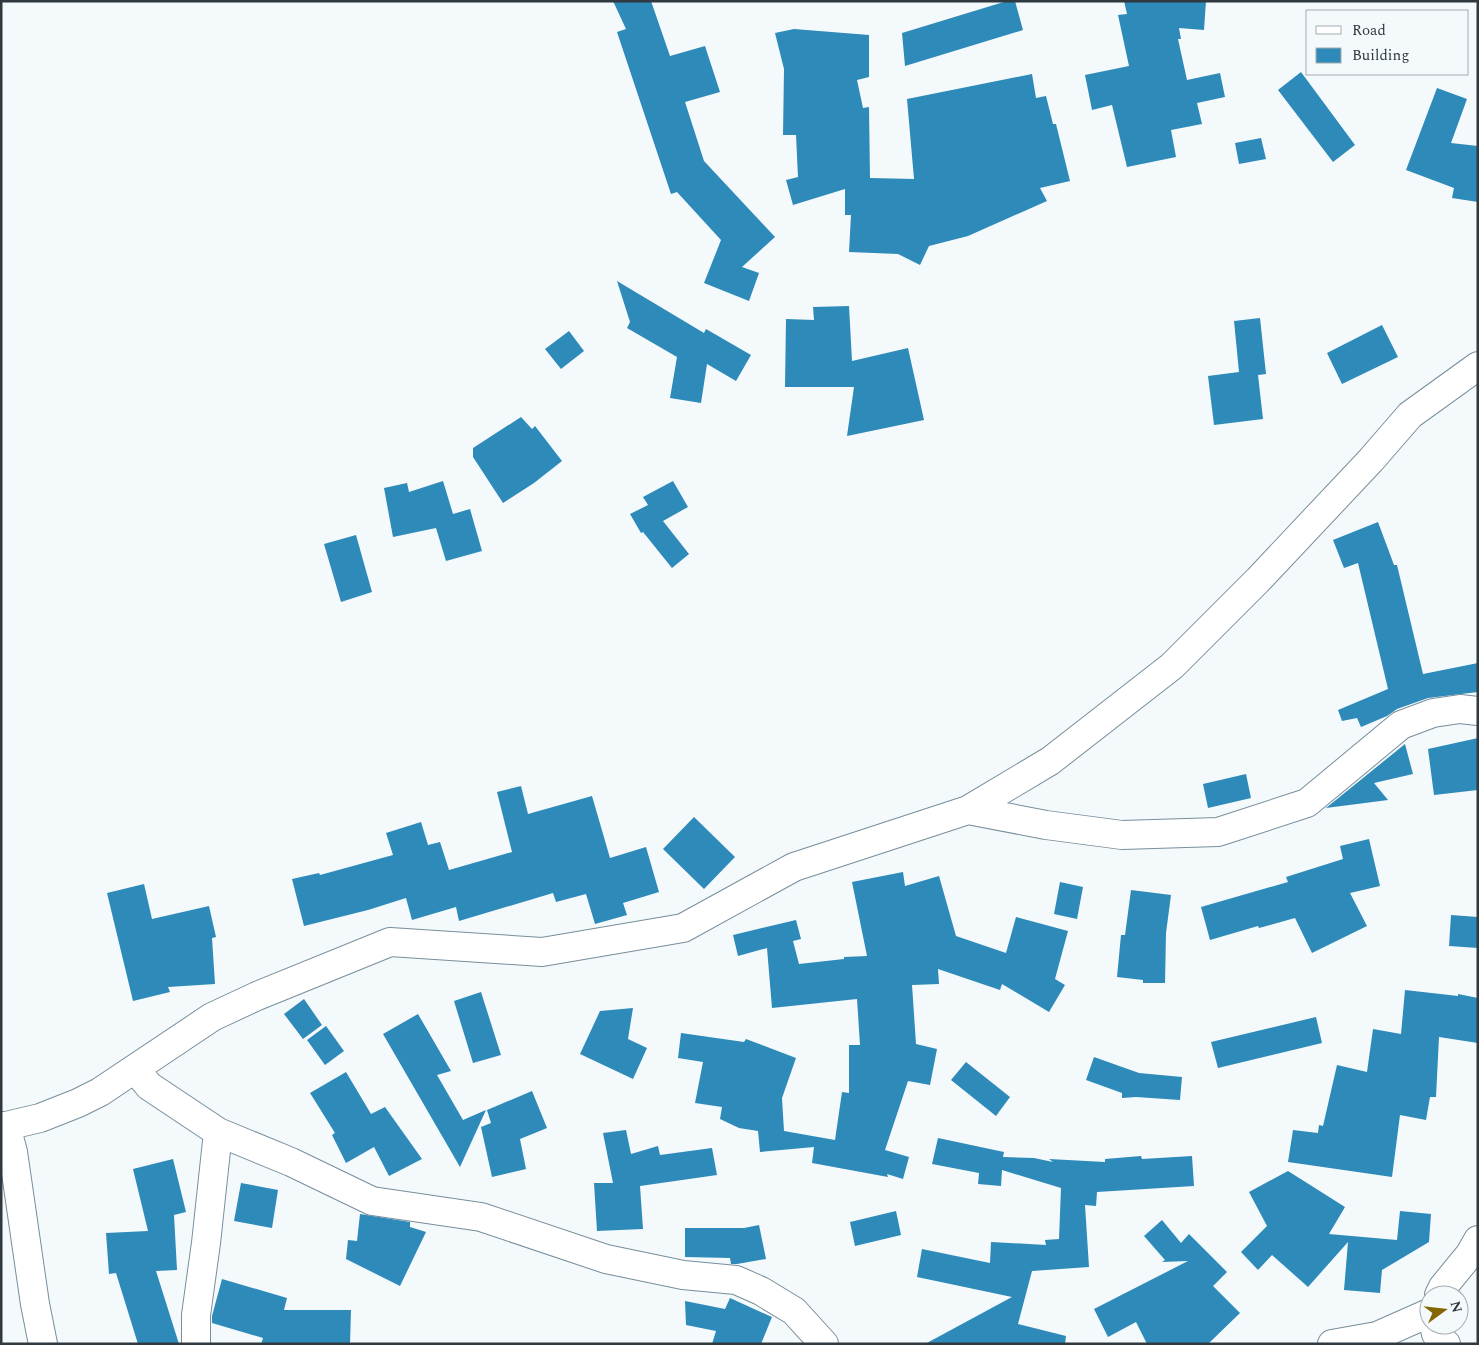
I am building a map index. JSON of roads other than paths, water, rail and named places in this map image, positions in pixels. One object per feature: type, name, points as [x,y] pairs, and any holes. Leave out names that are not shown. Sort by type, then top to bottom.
[{"type":"street","points":[[43,1344],[35,1304],[13,1152],[4,1126],[40,1118],[78,1103],[100,1092],[212,1016],[390,942],[542,952],[683,928],[794,867],[968,810],[1050,761],[1172,666],[1271,566],[1371,460],[1410,415],[1478,366]]},
{"type":"street","points":[[968,810],[1122,835],[1218,832],[1306,803],[1401,725],[1433,713],[1460,709],[1478,711]]},
{"type":"street","points":[[135,1069],[149,1086],[218,1132],[291,1162],[372,1201],[481,1217],[606,1259],[683,1275],[736,1280],[761,1290],[794,1311],[824,1344]]},
{"type":"street","points":[[196,1344],[196,1316],[218,1132]]},
{"type":"street","points":[[1445,1285],[1470,1254],[1478,1240]]},
{"type":"street","points":[[1332,1344],[1377,1336],[1419,1317]]},
{"type":"street","points":[[1437,1335],[1446,1344]]}]
